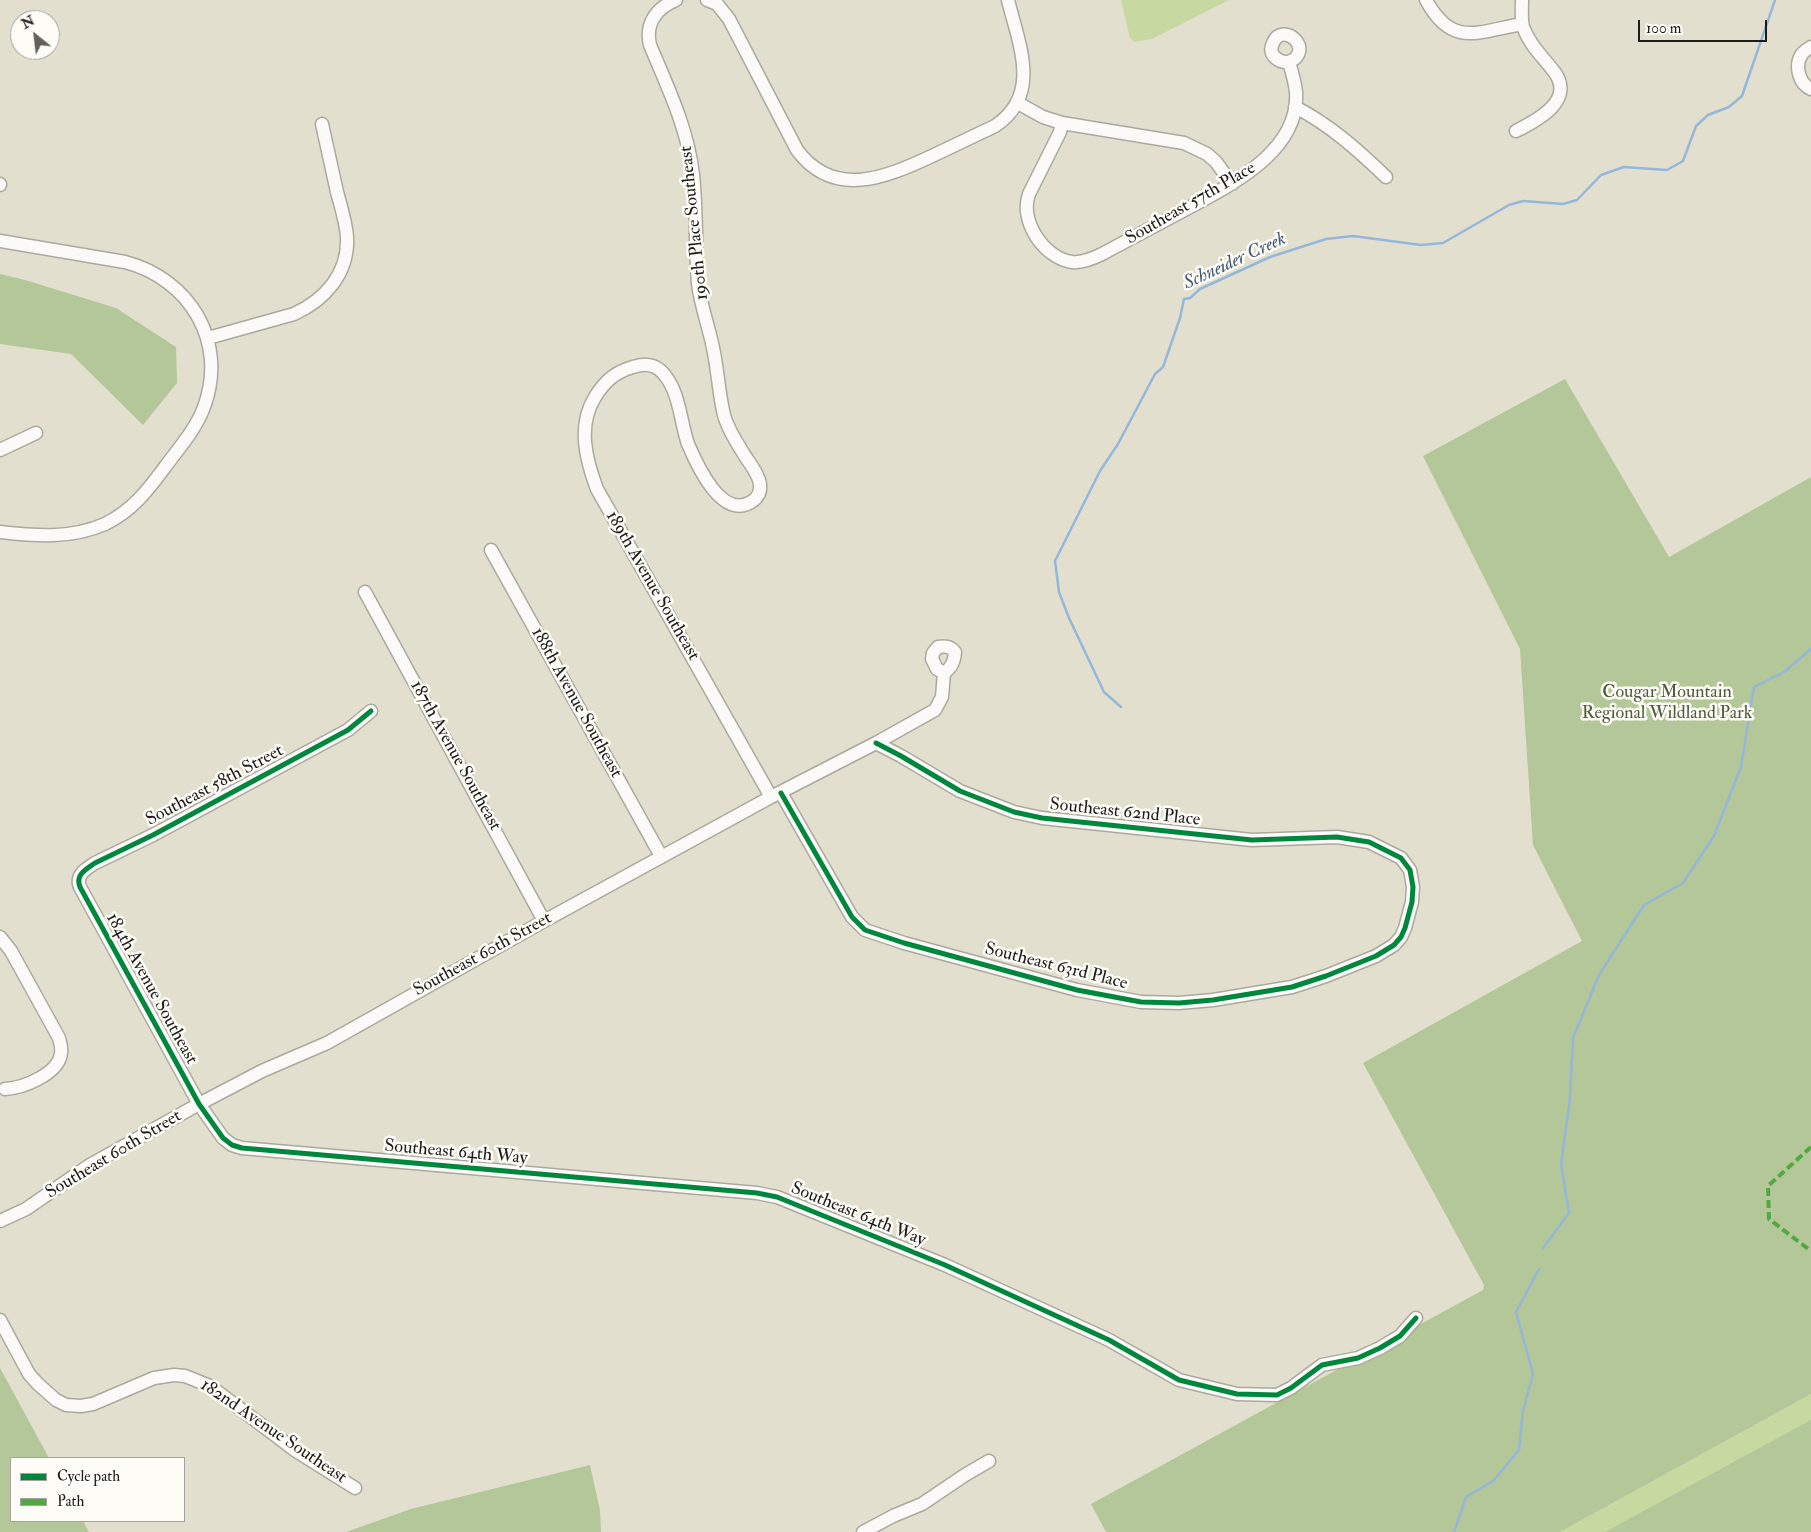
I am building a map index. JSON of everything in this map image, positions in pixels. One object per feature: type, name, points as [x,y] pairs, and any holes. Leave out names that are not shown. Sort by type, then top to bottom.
[{"type":"street","points":[[707,0],[717,4],[728,19],[803,158],[816,169],[830,176],[856,181],[886,175],[908,167],[1005,120],[1018,103],[1023,92],[1024,69],[1008,0]]},
{"type":"street","points":[[1426,0],[1440,22],[1458,33],[1469,33],[1522,24]]},
{"type":"street","points":[[1516,131],[1545,115],[1551,109],[1558,94],[1560,84],[1552,69],[1534,48],[1522,24],[1522,0]]},
{"type":"street","name":"190th Place Southeast","points":[[620,371],[637,365],[645,365],[653,366],[665,374],[675,396],[688,442],[711,486],[725,502],[739,506],[754,500],[761,488],[759,481],[732,434],[724,414],[714,350],[700,294],[693,176],[686,136],[648,36],[651,20],[654,15],[674,1]]},
{"type":"street","points":[[1811,47],[1802,53],[1798,64],[1800,77],[1807,88],[1811,89]]},
{"type":"street","name":"Southeast 57th Place","points":[[1062,123],[1060,132],[1026,201],[1026,211],[1034,232],[1046,250],[1055,256],[1073,262],[1091,259],[1102,254],[1232,184],[1258,166],[1282,138],[1295,107],[1296,93],[1289,62]]},
{"type":"street","points":[[1018,103],[1043,117],[1062,123],[1184,143],[1207,154],[1216,162],[1232,184]]},
{"type":"street","points":[[1295,107],[1310,114],[1386,176]]},
{"type":"street","points":[[208,338],[294,314],[306,308],[331,288],[339,275],[345,260],[347,237],[322,124]]},
{"type":"street","points":[[0,241],[125,262],[152,272],[176,289],[202,323],[208,338],[211,374],[204,407],[195,426],[139,500],[124,512],[106,523],[78,532],[41,536],[0,532]]},
{"type":"street","name":"189th Avenue Southeast","points":[[620,371],[611,376],[601,388],[588,412],[585,442],[591,473],[597,489],[776,795],[852,917],[865,930]]},
{"type":"street","points":[[0,450],[36,433]]},
{"type":"street","name":"188th Avenue Southeast","points":[[491,550],[661,856]]},
{"type":"street","name":"187th Avenue Southeast","points":[[365,592],[544,921]]},
{"type":"street","name":"Southeast 60th Street","points":[[0,1221],[26,1208],[90,1165],[199,1104],[262,1071],[327,1043],[661,856],[935,710],[942,697],[944,673]]},
{"type":"street","name":"Southeast 58th Street","points":[[80,887],[78,883],[80,875],[90,866],[153,835],[331,740],[348,730],[371,712]]},
{"type":"street","name":"Southeast 62nd Place","points":[[876,743],[960,790],[1014,812],[1042,818],[1138,830],[1252,840],[1350,838],[1369,842],[1387,850]]},
{"type":"street","name":"Southeast 63rd Place","points":[[865,930],[933,951],[1077,990],[1141,1002],[1179,1003],[1213,1000],[1292,986],[1326,976],[1376,956],[1394,945],[1401,938],[1405,928],[1412,902],[1413,887],[1410,870],[1406,863],[1387,850]]},
{"type":"street","name":"184th Avenue Southeast","points":[[80,887],[199,1104]]},
{"type":"street","points":[[0,937],[10,951],[59,1038],[61,1053],[58,1062],[43,1076],[24,1086],[5,1089]]},
{"type":"street","name":"Southeast 64th Way","points":[[199,1104],[223,1138],[232,1145],[242,1148],[757,1193],[777,1198],[945,1265],[1109,1340],[1179,1380],[1237,1394],[1277,1395],[1291,1388],[1322,1365],[1358,1358],[1380,1348],[1400,1336],[1416,1318]]},
{"type":"street","name":"182nd Avenue Southeast","points":[[0,1320],[29,1374],[56,1400],[66,1405],[82,1406],[93,1404],[154,1378],[174,1375],[185,1376],[210,1386],[296,1451],[355,1488]]},
{"type":"street","points":[[863,1532],[922,1504],[989,1461]]},
{"type":"green space","points":[[1121,0],[1229,0],[1152,39],[1134,42],[1130,38]]},
{"type":"green space","points":[[0,274],[116,308],[176,347],[177,383],[143,425],[71,354],[0,344]]},
{"type":"green space","name":"Cougar Mountain Regional Wildland Park","points":[[1565,379],[1669,557],[1811,477],[1811,1394],[1560,1532],[1106,1532],[1091,1504],[1483,1290],[1484,1285],[1363,1063],[1582,941],[1533,845],[1520,649],[1423,456]]},
{"type":"green space","points":[[0,1368],[48,1457],[10,1457],[10,1522],[84,1522],[89,1532],[0,1532]]},
{"type":"green space","points":[[1811,1394],[1811,1532],[1560,1532]]},
{"type":"green space","points":[[1811,1420],[1811,1532],[1605,1532]]},
{"type":"green space","points":[[590,1465],[600,1510],[601,1532],[346,1532],[411,1509]]},
{"type":"waterway","name":"Schneider Creek","points":[[1121,707],[1104,692],[1069,618],[1059,592],[1055,561],[1100,471],[1118,444],[1155,374],[1163,367],[1180,318],[1184,299],[1190,298],[1200,289],[1270,257],[1326,239],[1353,236],[1421,245],[1443,243],[1509,205],[1523,201],[1563,204],[1577,200],[1601,175],[1624,167],[1667,170],[1683,161],[1696,126],[1708,115],[1729,107],[1742,96],[1775,0]]},
{"type":"waterway","points":[[1543,1248],[1569,1213],[1561,1164],[1570,1098],[1573,1038],[1599,975],[1644,905],[1683,883],[1714,836],[1741,767],[1754,687],[1784,672],[1811,649]]},
{"type":"waterway","points":[[1454,1532],[1466,1497],[1493,1481],[1519,1450],[1523,1411],[1533,1374],[1516,1312],[1539,1269]]},
{"type":"marked path","points":[[1811,1147],[1768,1186],[1769,1219],[1811,1251]]},
{"type":"cycle path","points":[[371,711],[348,730],[153,835],[95,863],[82,873],[79,879],[80,887],[199,1104],[223,1138],[232,1145],[242,1148],[757,1193],[777,1197],[945,1265],[1109,1340],[1179,1380],[1237,1394],[1277,1395],[1291,1388],[1322,1365],[1358,1358],[1380,1348],[1400,1336],[1416,1318]]},
{"type":"cycle path","points":[[781,793],[852,917],[865,930],[904,943],[1077,990],[1141,1002],[1179,1003],[1213,1000],[1292,987],[1376,956],[1394,945],[1401,937],[1405,928],[1412,902],[1413,887],[1410,870],[1401,858],[1369,842],[1337,837],[1252,840],[1042,818],[1014,812],[960,791],[876,743]]}]
